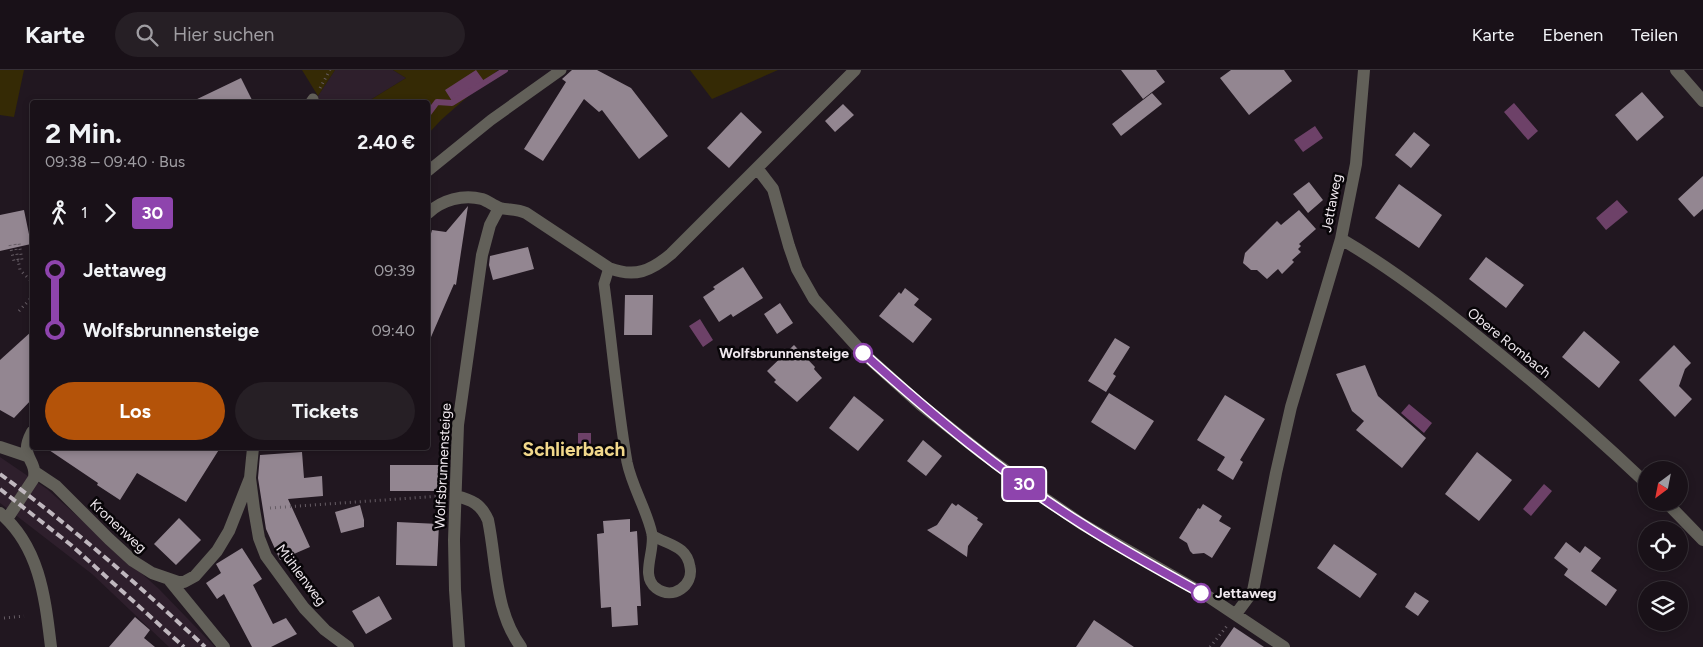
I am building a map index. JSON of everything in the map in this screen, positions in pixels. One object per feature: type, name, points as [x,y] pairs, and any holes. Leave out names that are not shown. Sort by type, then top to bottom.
[{"type":"street","points":[[430,211],[444,202],[463,197],[484,200],[499,208],[513,208],[526,213],[609,268],[621,273],[646,271],[660,264],[855,70]]},
{"type":"street","name":"Jettaweg","points":[[1236,614],[1253,591],[1291,407],[1341,239],[1356,164],[1364,70]]},
{"type":"street","points":[[1676,70],[1703,101]]},
{"type":"street","points":[[757,168],[773,189],[789,246],[798,269],[814,299],[863,353],[929,411],[1047,500],[1082,524],[1236,614],[1284,647]]},
{"type":"street","name":"Wolfsbrunnensteige","points":[[459,647],[455,590],[456,496],[460,412],[476,293],[487,234],[499,208]]},
{"type":"street","name":"Obere Rombach","points":[[1341,239],[1375,259],[1454,317],[1585,426],[1638,476]]},
{"type":"street","points":[[30,436],[27,443],[27,456],[35,472],[34,478],[30,486],[4,516],[27,545],[36,566],[46,610],[51,647]]},
{"type":"street","points":[[0,447],[27,456]]},
{"type":"street","name":"Mühlenweg","points":[[253,450],[248,481],[259,538],[263,549],[275,570],[304,608],[325,630],[348,647]]},
{"type":"street","name":"Kronenweg","points":[[35,472],[56,486],[108,539],[133,561],[152,573],[170,581]]},
{"type":"street","points":[[170,581],[184,582],[190,579],[200,572],[210,560],[229,531],[248,481]]},
{"type":"street","points":[[456,496],[472,500],[484,510],[488,520],[502,607],[508,628],[521,647]]},
{"type":"street","points":[[1675,511],[1703,540]]},
{"type":"street","points":[[170,581],[224,647]]},
{"type":"lane","points":[[430,168],[491,120],[561,70]]},
{"type":"lane","points":[[609,268],[604,284],[628,464],[652,535],[648,579],[661,592],[671,595],[680,590],[687,581],[691,570],[689,560],[683,550],[675,545],[660,541],[652,535]]},
{"type":"path","points":[[15,244],[22,260],[18,260],[14,261],[15,244]]},
{"type":"path","points":[[18,260],[20,270],[30,280]]},
{"type":"path","points":[[19,311],[30,299]]},
{"type":"path","points":[[254,509],[418,496],[456,496]]},
{"type":"path","points":[[1210,647],[1236,614]]},
{"type":"path","points":[[4,618],[24,616]]},
{"type":"shaded area","points":[[0,70],[24,70],[14,117],[0,115]]},
{"type":"shaded area","points":[[302,70],[335,70],[318,96]]},
{"type":"shaded area","points":[[335,70],[393,70],[406,78],[370,100],[315,100]]},
{"type":"shaded area","points":[[393,70],[498,70],[430,132],[430,100],[370,100],[406,78]]},
{"type":"shaded area","points":[[476,70],[484,81],[452,101],[445,90]]},
{"type":"shaded area","points":[[690,70],[778,70],[712,99]]},
{"type":"shaded area","points":[[1514,103],[1538,131],[1528,140],[1504,112]]},
{"type":"shaded area","points":[[1315,126],[1323,138],[1303,152],[1294,140]]},
{"type":"shaded area","points":[[1617,200],[1628,212],[1606,230],[1596,218]]},
{"type":"shaded area","points":[[700,319],[713,340],[703,347],[689,326]]},
{"type":"shaded area","points":[[1409,404],[1432,423],[1424,433],[1401,413]]},
{"type":"shaded area","points":[[578,433],[591,433],[591,455],[578,456]]},
{"type":"shaded area","points":[[0,457],[47,489],[159,589],[215,647],[169,647],[92,574],[0,503]]},
{"type":"shaded area","points":[[1544,484],[1552,491],[1531,516],[1523,509]]},
{"type":"building","points":[[572,70],[597,70],[631,88],[668,136],[639,159],[602,110],[599,112],[584,99],[543,161],[524,149],[566,82],[562,79]]},
{"type":"building","points":[[1121,70],[1156,70],[1165,82],[1143,99]]},
{"type":"building","points":[[1231,70],[1284,70],[1292,81],[1249,115],[1220,78]]},
{"type":"building","points":[[241,78],[252,100],[195,100]]},
{"type":"building","points":[[1642,92],[1664,117],[1637,141],[1615,115]]},
{"type":"building","points":[[1152,93],[1162,104],[1121,136],[1112,124]]},
{"type":"building","points":[[843,104],[854,115],[835,132],[825,121]]},
{"type":"building","points":[[741,112],[762,132],[729,168],[707,148]]},
{"type":"building","points":[[1414,132],[1430,145],[1411,168],[1395,155]]},
{"type":"building","points":[[1703,176],[1703,209],[1694,217],[1678,199]]},
{"type":"building","points":[[1309,182],[1323,200],[1308,213],[1293,194]]},
{"type":"building","points":[[1399,184],[1442,215],[1419,248],[1375,218]]},
{"type":"building","points":[[468,206],[456,285],[454,284],[430,339],[430,237],[432,230],[446,232]]},
{"type":"building","points":[[24,210],[30,244],[0,251],[0,215]]},
{"type":"building","points":[[1299,210],[1316,229],[1299,244],[1301,246],[1298,249],[1301,252],[1292,260],[1294,262],[1282,274],[1278,269],[1267,279],[1257,270],[1251,270],[1243,263],[1245,253],[1277,221],[1281,225]]},
{"type":"building","points":[[528,247],[534,269],[493,280],[489,265],[490,256]]},
{"type":"building","points":[[1486,257],[1524,285],[1506,308],[1469,279]]},
{"type":"building","points":[[743,267],[763,298],[733,317],[731,314],[719,322],[703,297],[715,289],[713,287]]},
{"type":"building","points":[[905,288],[919,299],[914,305],[932,319],[913,343],[879,316],[899,292],[901,294]]},
{"type":"building","points":[[625,295],[653,295],[652,335],[624,335]]},
{"type":"building","points":[[780,303],[793,323],[777,334],[764,314]]},
{"type":"building","points":[[1584,331],[1620,362],[1599,388],[1562,357]]},
{"type":"building","points":[[30,333],[30,401],[14,418],[0,410],[0,360]]},
{"type":"building","points":[[1115,338],[1130,347],[1113,374],[1116,376],[1106,392],[1088,381]]},
{"type":"building","points":[[794,345],[815,367],[814,369],[822,378],[797,402],[774,382],[776,380],[767,371]]},
{"type":"building","points":[[1674,345],[1691,363],[1685,369],[1679,386],[1692,399],[1675,417],[1639,380]]},
{"type":"building","points":[[1365,365],[1378,396],[1426,438],[1402,468],[1356,430],[1364,421],[1352,411],[1336,374]]},
{"type":"building","points":[[1109,393],[1154,421],[1135,450],[1091,422]]},
{"type":"building","points":[[1225,395],[1265,419],[1240,460],[1243,462],[1233,480],[1217,470],[1225,457],[1197,440]]},
{"type":"building","points":[[854,396],[884,420],[858,451],[829,428]]},
{"type":"building","points":[[923,440],[942,456],[926,476],[907,461]]},
{"type":"building","points":[[49,450],[219,450],[186,502],[137,473],[120,500],[97,485],[98,483]]},
{"type":"building","points":[[302,452],[304,478],[322,476],[323,496],[288,499],[310,547],[280,560],[266,529],[258,478],[260,455]]},
{"type":"building","points":[[1477,452],[1512,480],[1479,521],[1445,494]]},
{"type":"building","points":[[390,465],[448,465],[448,491],[390,491]]},
{"type":"building","points":[[952,503],[956,506],[958,504],[978,518],[977,520],[983,524],[968,546],[967,557],[927,530],[937,525]]},
{"type":"building","points":[[1203,504],[1222,516],[1219,521],[1231,528],[1212,558],[1204,553],[1193,554],[1187,543],[1179,538],[1198,508],[1200,509]]},
{"type":"building","points":[[360,505],[364,527],[341,533],[335,512]]},
{"type":"building","points":[[179,518],[201,540],[176,565],[154,544]]},
{"type":"building","points":[[630,519],[630,532],[637,531],[641,606],[637,606],[638,625],[612,627],[611,607],[601,608],[597,534],[604,533],[603,521]]},
{"type":"building","points":[[397,522],[439,524],[437,566],[396,565]]},
{"type":"building","points":[[1566,542],[1580,553],[1585,546],[1601,558],[1591,571],[1617,590],[1606,606],[1564,575],[1568,569],[1554,558]]},
{"type":"building","points":[[1334,544],[1377,574],[1360,598],[1317,568]]},
{"type":"building","points":[[242,548],[262,579],[253,585],[273,624],[286,618],[297,634],[271,647],[252,647],[224,594],[217,599],[206,583],[221,573],[216,564]]},
{"type":"building","points":[[1415,592],[1429,601],[1418,616],[1405,607]]},
{"type":"building","points":[[379,596],[392,619],[366,634],[352,611]]},
{"type":"building","points":[[135,617],[150,630],[144,638],[155,647],[109,647]]},
{"type":"building","points":[[1094,620],[1134,647],[1076,647]]},
{"type":"building","points":[[1234,627],[1264,647],[1220,647]]},
{"type":"waterway","name":"Schlierbach","points":[[430,111],[437,102],[452,103],[505,70]]},
{"type":"railway","points":[[0,474],[105,558],[205,647]]},
{"type":"railway","points":[[0,489],[71,545],[184,647]]},
{"type":"bus line","name":"30","points":[[863,353],[952,430],[1047,500],[1082,524],[1201,593]]},
{"type":"place","name":"Wolfsbrunnensteige","points":[[863,353]]},
{"type":"place","name":"Jettaweg","points":[[1201,593]]},
{"type":"district","name":"Schlierbach","points":[[574,449]]}]
